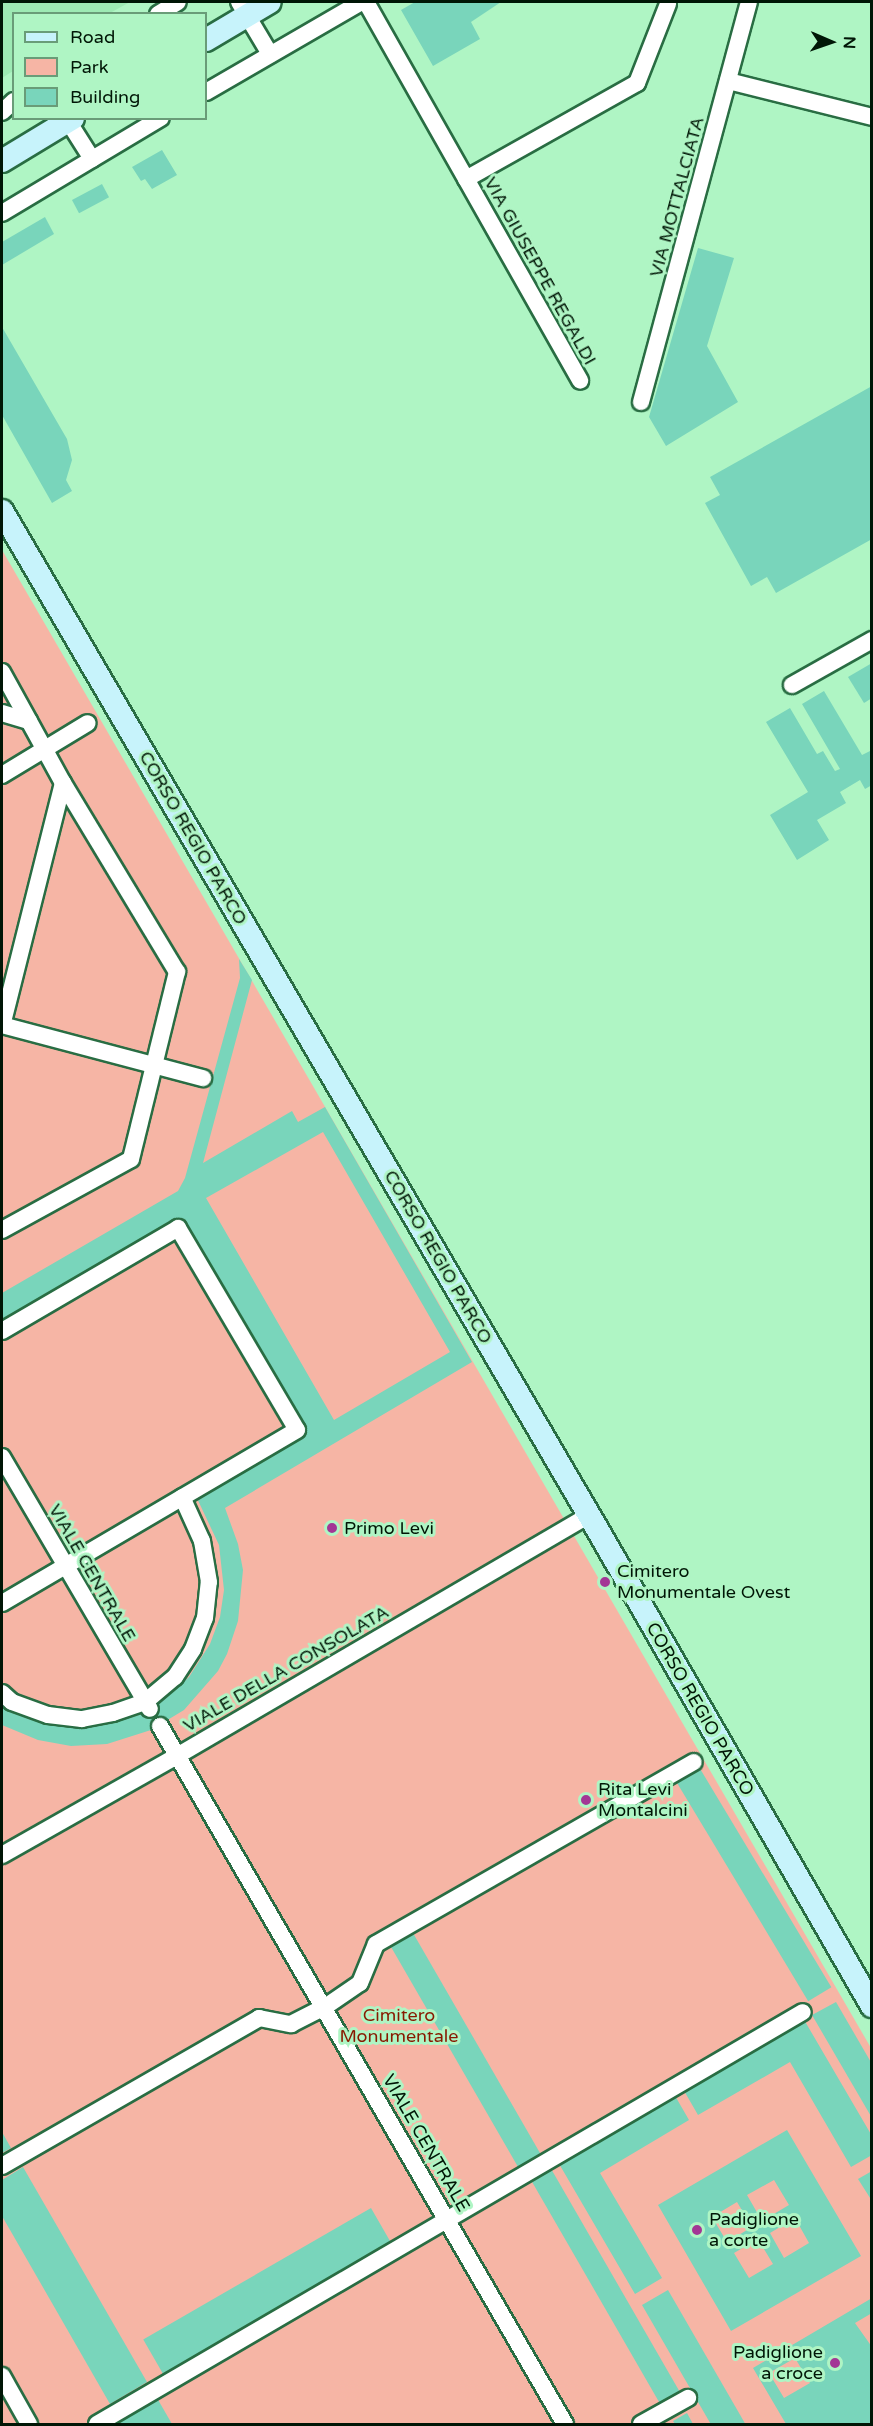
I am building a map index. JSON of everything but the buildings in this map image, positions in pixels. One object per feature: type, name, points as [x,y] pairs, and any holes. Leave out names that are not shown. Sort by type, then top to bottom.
[{"type":"street","points":[[161,12],[178,2]]},
{"type":"street","points":[[207,39],[243,8],[270,2]]},
{"type":"street","points":[[207,91],[361,2]]},
{"type":"street","name":"VIA GIUSEPPE REGALDI","points":[[366,2],[580,381]]},
{"type":"street","name":"VIA MOTTALCIATA","points":[[641,402],[749,2]]},
{"type":"street","name":"VIA GIUSEPPE REGALDI","points":[[466,179],[637,83],[668,4]]},
{"type":"street","points":[[243,8],[270,54]]},
{"type":"street","points":[[728,81],[872,117]]},
{"type":"street","points":[[2,161],[70,120],[92,159]]},
{"type":"street","points":[[2,213],[158,120]]},
{"type":"street","name":"CORSO REGIO PARCO","points":[[2,511],[589,1515],[872,2006]]},
{"type":"street","points":[[792,686],[872,640]]},
{"type":"street","points":[[2,672],[63,783],[177,972],[131,1159],[2,1230]]},
{"type":"street","points":[[2,713],[29,721]]},
{"type":"street","points":[[2,775],[88,723]]},
{"type":"street","points":[[63,783],[2,1025],[203,1078]]},
{"type":"street","points":[[2,1331],[178,1228],[297,1430],[2,1603]]},
{"type":"street","name":"VIALE CENTRALE","points":[[2,1457],[148,1706]]},
{"type":"street","points":[[2,1693],[12,1702],[48,1715],[82,1719],[148,1706],[175,1677],[193,1649],[205,1618],[209,1582],[202,1541],[182,1497]]},
{"type":"street","name":"VIALE DELLA CONSOLATA","points":[[2,1855],[175,1757],[589,1515]]},
{"type":"street","name":"VIALE CENTRALE","points":[[160,1726],[175,1757],[325,2007],[566,2424]]},
{"type":"street","points":[[2,2166],[259,2018],[291,2024],[325,2007],[360,1983],[376,1944],[694,1762]]},
{"type":"street","points":[[97,2424],[803,2012]]},
{"type":"street","points":[[2,2376],[29,2424]]},
{"type":"street","points":[[641,2424],[688,2398]]},
{"type":"shaded area","points":[[2,2],[130,2],[112,12],[12,12],[12,72],[2,78]]},
{"type":"green space","name":"Cimitero Monumentale","points":[[2,550],[871,2048],[871,2424],[2,2424]]},
{"type":"place","name":"Primo Levi","points":[[332,1528]]},
{"type":"place","name":"Cimitero Monumentale Ovest","points":[[605,1582]]},
{"type":"place","name":"Rita Levi Montalcini","points":[[586,1800]]},
{"type":"place","name":"Padiglione a corte","points":[[697,2230]]},
{"type":"place","name":"Padiglione a croce","points":[[835,2363]]}]
